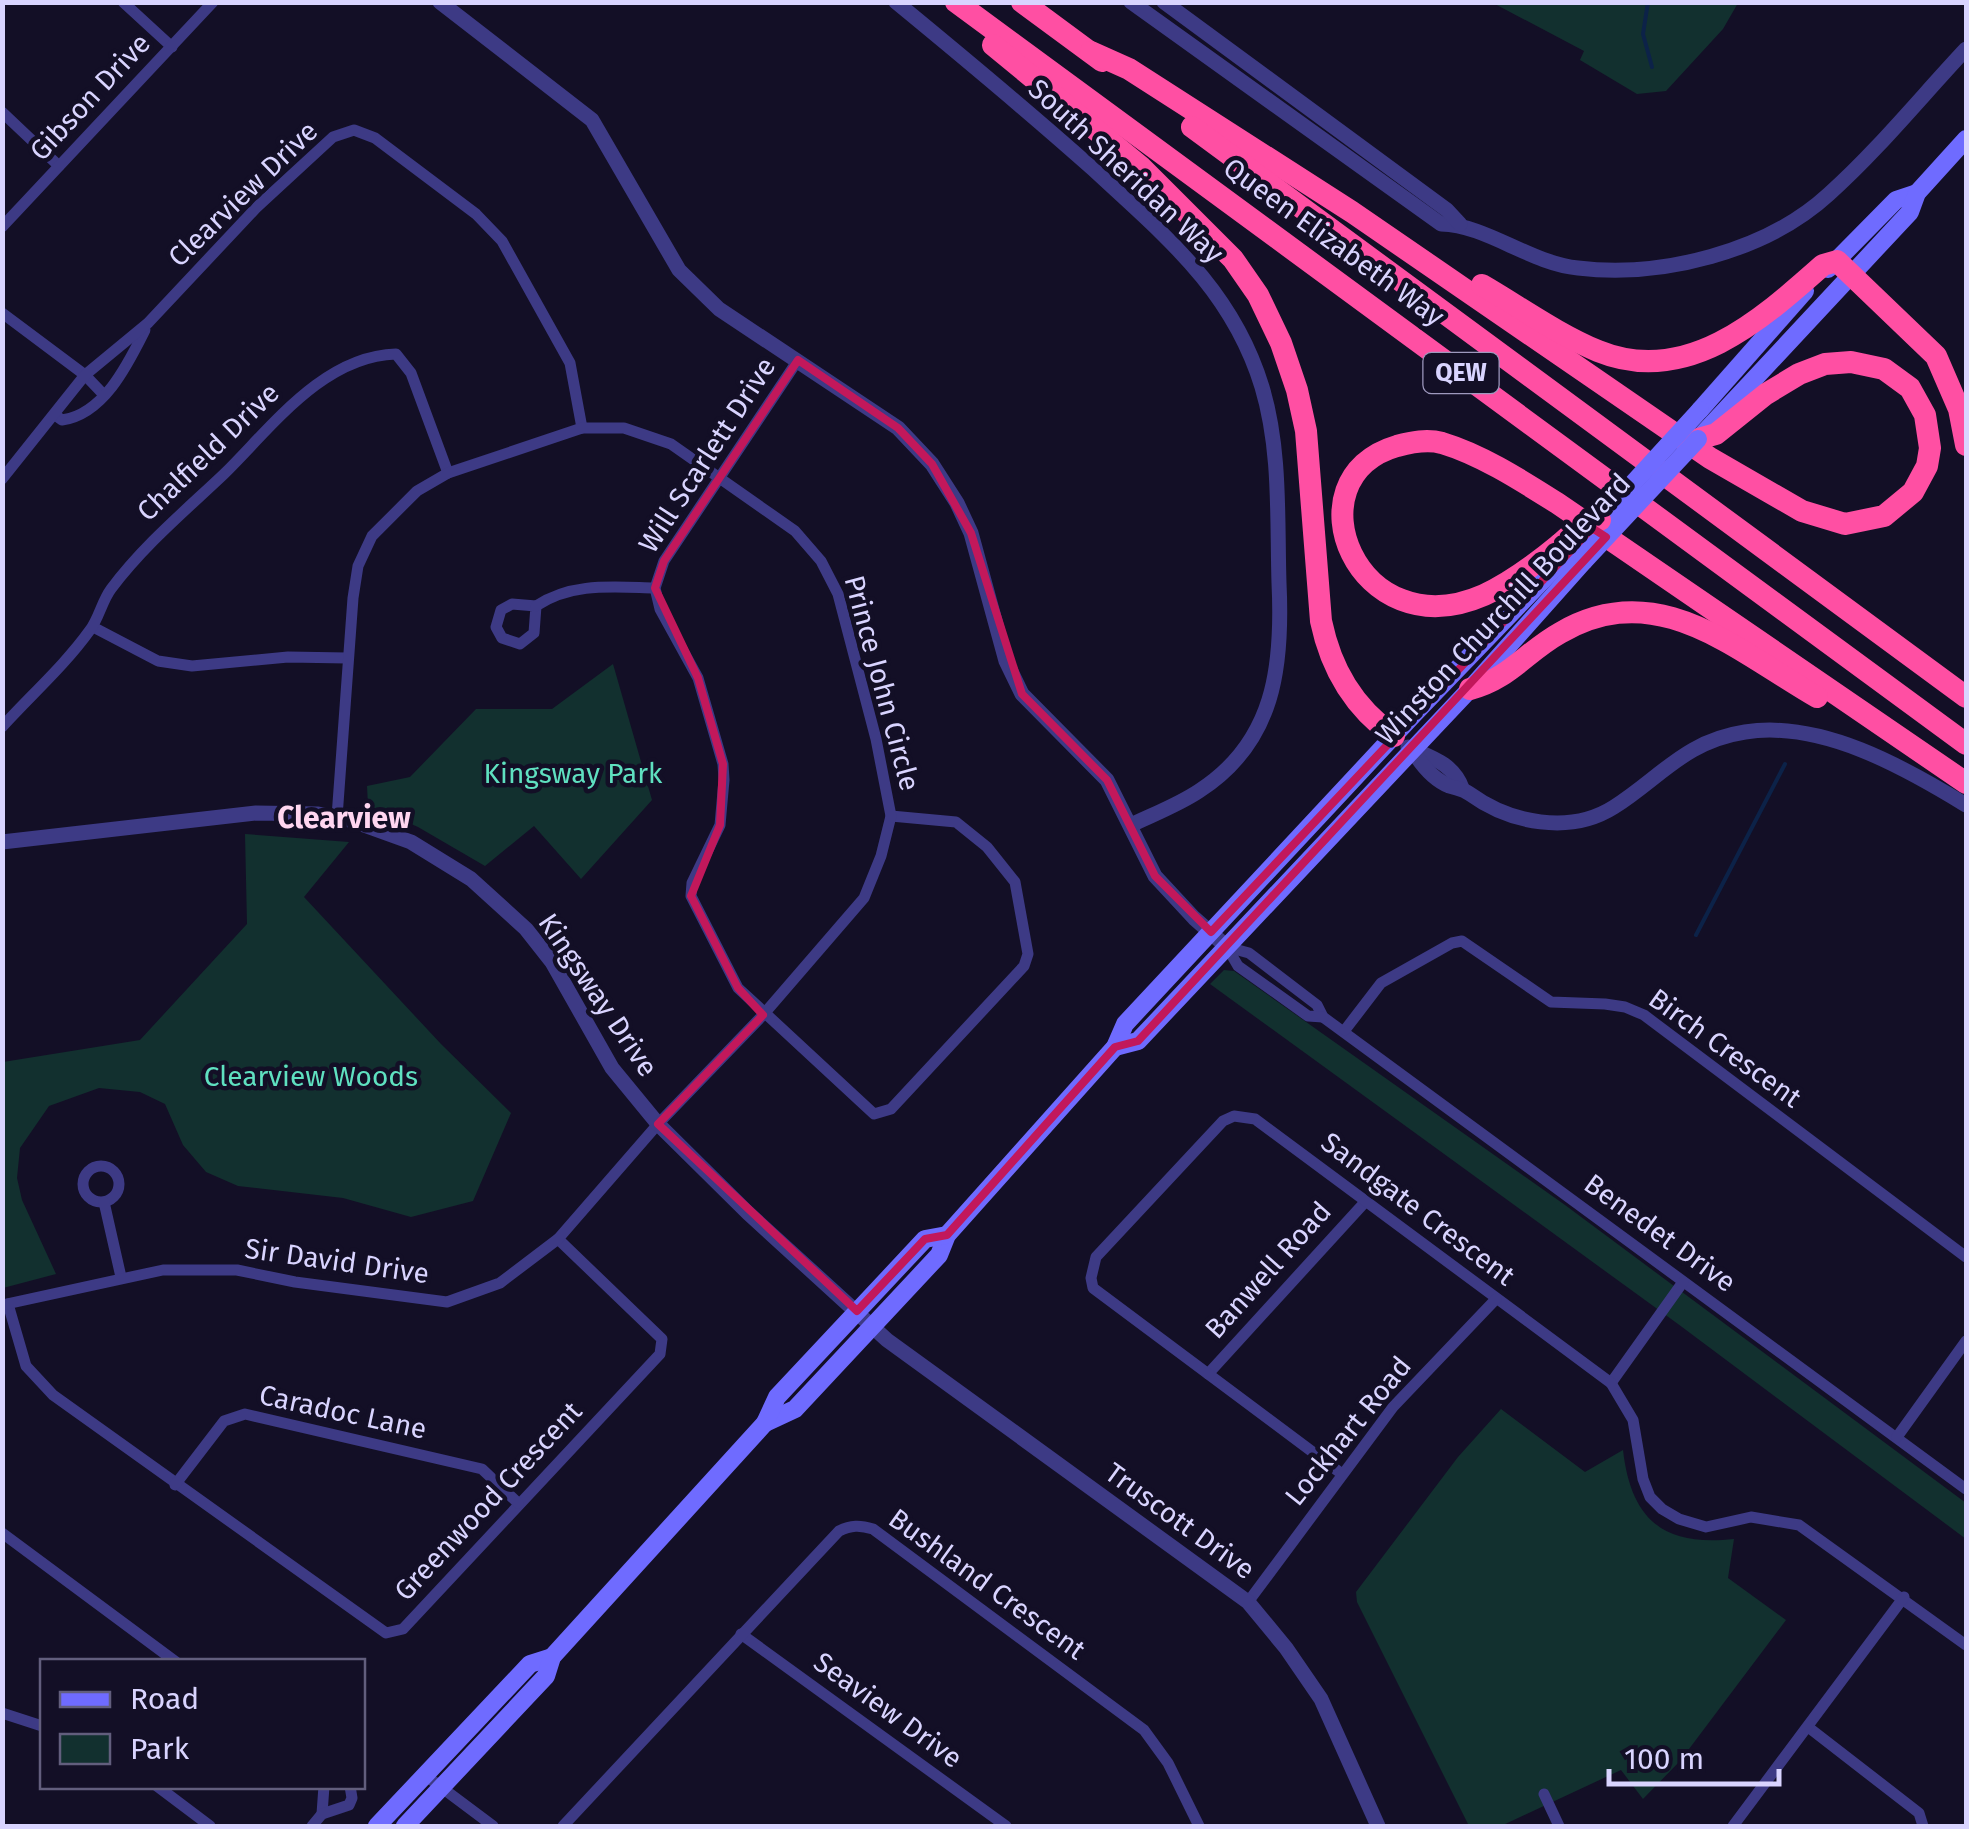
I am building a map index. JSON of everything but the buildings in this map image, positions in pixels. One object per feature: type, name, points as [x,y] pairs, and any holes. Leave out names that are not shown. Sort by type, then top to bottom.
[{"type":"highway","points":[[954,2],[977,32],[1142,166],[1233,259],[1258,295],[1281,343],[1306,431],[1320,621],[1327,650],[1352,697],[1403,743]]},
{"type":"highway","name":"Queen Elizabeth Way","points":[[954,2],[1966,744]]},
{"type":"highway","name":"Queen Elizabeth Way","points":[[1022,2],[1966,697]]},
{"type":"highway","points":[[1090,52],[1129,69],[1352,212],[1710,458],[1814,516],[1845,524],[1865,522],[1891,512],[1913,492],[1928,458],[1928,425],[1916,397],[1894,374],[1864,363],[1836,362],[1799,374],[1713,419],[1716,434],[1698,439]]},
{"type":"highway","points":[[1352,212],[1575,340],[1611,356],[1642,362],[1669,362],[1707,351],[1823,264],[1844,268],[1936,356],[1958,409],[1966,445]]},
{"type":"highway","points":[[1600,520],[1578,528],[1571,552],[1531,568],[1485,594],[1452,604],[1407,602],[1392,597],[1364,576],[1348,549],[1343,505],[1353,478],[1372,457],[1417,441],[1440,442],[1520,479],[1557,503],[1966,783]]},
{"type":"highway","points":[[1470,689],[1494,683],[1555,635],[1594,616],[1638,610],[1655,612],[1698,626],[1966,783]]},
{"type":"main road","name":"Winston Churchill Boulevard","points":[[1600,520],[1713,419],[1808,288],[1844,268],[1910,212],[1917,193],[1966,140]]},
{"type":"main road","name":"Winston Churchill Boulevard","points":[[1115,1047],[1138,1042],[1228,946],[1571,552],[1698,439]]},
{"type":"main road","name":"Winston Churchill Boulevard","points":[[765,1423],[795,1409],[940,1255],[948,1235],[1115,1047],[1125,1024],[1210,932],[1403,743],[1470,689],[1571,552]]},
{"type":"main road","name":"Winston Churchill Boulevard","points":[[406,1826],[546,1676],[552,1656],[765,1423],[777,1397],[925,1240],[948,1235]]},
{"type":"main road","name":"Winston Churchill Boulevard","points":[[377,1826],[530,1664],[552,1656]]},
{"type":"street","points":[[124,2],[172,46]]},
{"type":"street","name":"Gibson Drive","points":[[2,227],[213,2]]},
{"type":"street","points":[[440,2],[592,120],[680,270],[695,288],[719,310],[898,428],[932,464],[971,533],[1006,661],[1022,694],[1107,780],[1155,876],[1228,946]]},
{"type":"street","name":"South Sheridan Way","points":[[896,2],[1054,134],[1193,264],[1237,325],[1263,390],[1277,482],[1281,626],[1274,687],[1254,733],[1224,772],[1193,795],[1131,825]]},
{"type":"street","points":[[1131,2],[1440,224],[1460,224]]},
{"type":"street","points":[[1158,22],[1168,4],[1447,210],[1460,224],[1544,261],[1576,268],[1640,269],[1710,258],[1781,226],[1827,196],[1966,50]]},
{"type":"street","points":[[2,112],[59,166]]},
{"type":"street","name":"Clearview Drive","points":[[2,479],[85,375],[148,323],[269,196],[332,138],[354,130],[375,138],[476,214],[502,241],[570,363],[582,428]]},
{"type":"street","points":[[2,312],[85,375],[104,395]]},
{"type":"street","name":"Clearview Drive","points":[[55,415],[62,420],[76,418],[104,395],[127,366],[148,323]]},
{"type":"street","name":"Chalfield Drive","points":[[2,727],[93,628],[108,593],[144,548],[227,471],[280,412],[312,388],[372,355],[396,354],[412,372],[448,473]]},
{"type":"street","name":"Will Scarlett Drive","points":[[763,1015],[738,988],[691,896],[692,883],[720,825],[723,764],[698,678],[660,609],[655,588],[664,560],[798,360]]},
{"type":"street","name":"Prince John Circle","points":[[336,817],[358,566],[372,536],[417,491],[448,473],[582,428],[624,428],[672,444],[795,531],[820,561],[838,594],[876,739],[891,816],[881,856],[864,898],[763,1015],[658,1124]]},
{"type":"street","points":[[536,606],[558,592],[574,588],[655,588]]},
{"type":"street","points":[[93,628],[158,661],[192,666],[288,657],[347,658]]},
{"type":"street","points":[[1403,743],[1422,766],[1449,786],[1462,788],[1488,806],[1526,820],[1554,823],[1612,809],[1669,763],[1704,744],[1744,732],[1784,730],[1825,739],[1878,758],[1966,805]]},
{"type":"street","name":"Kingsway Drive","points":[[2,842],[256,813],[336,817],[411,842],[471,879],[526,929],[552,962],[600,1052],[658,1124],[748,1213],[857,1311]]},
{"type":"street","points":[[763,1015],[874,1114],[891,1109],[1024,966],[1028,954],[1015,882],[988,847],[956,822],[891,816]]},
{"type":"street","name":"Birch Crescent","points":[[1345,1030],[1382,983],[1462,941],[1551,1002],[1626,1007],[1644,1016],[1966,1257]]},
{"type":"street","name":"Benedet Drive","points":[[1228,946],[1250,953],[1317,1004],[1323,1017],[1966,1488]]},
{"type":"street","name":"Sandgate Crescent","points":[[1342,1474],[1093,1288],[1096,1257],[1234,1116],[1256,1119],[1610,1383],[1633,1420],[1642,1479],[1650,1497],[1662,1509],[1679,1519],[1706,1526],[1751,1517],[1799,1525],[1966,1644]]},
{"type":"street","name":"Sir David Drive","points":[[5,1304],[162,1270],[237,1270],[295,1282],[447,1302],[500,1283],[558,1239],[658,1124]]},
{"type":"street","name":"Banwell Road","points":[[1208,1374],[1366,1201]]},
{"type":"street","points":[[104,1202],[121,1277]]},
{"type":"street","name":"Greenwood Crescent","points":[[5,1304],[26,1366],[53,1396],[386,1634],[403,1629],[660,1354],[662,1339],[558,1239]]},
{"type":"street","points":[[1610,1383],[1683,1282]]},
{"type":"street","name":"Lockhart Road","points":[[1248,1602],[1393,1407],[1496,1299]]},
{"type":"street","name":"Truscott Drive","points":[[857,1311],[887,1340],[1248,1602],[1286,1648],[1320,1700],[1378,1826]]},
{"type":"street","points":[[1897,1437],[1966,1342]]},
{"type":"street","name":"Caradoc Lane","points":[[175,1485],[224,1420],[245,1414],[482,1468],[518,1504]]},
{"type":"street","name":"Bushland Crescent","points":[[563,1826],[839,1531],[851,1526],[873,1529],[1144,1730],[1168,1763],[1199,1826]]},
{"type":"street","points":[[2,1533],[172,1659]]},
{"type":"street","points":[[1733,1826],[1904,1597]]},
{"type":"street","name":"Seaview Drive","points":[[741,1634],[1006,1826]]},
{"type":"street","points":[[2,1713],[40,1725]]},
{"type":"street","points":[[1808,1727],[1919,1814],[1923,1826]]},
{"type":"street","points":[[425,1775],[492,1826]]},
{"type":"street","points":[[162,1789],[210,1826]]},
{"type":"street","points":[[322,1814],[324,1789]]},
{"type":"street","points":[[312,1826],[322,1814],[348,1805],[350,1789]]},
{"type":"street","points":[[1544,1794],[1559,1826]]},
{"type":"highlighted area","points":[[798,360],[898,428],[932,464],[971,533],[1022,694],[1107,780],[1155,876],[1211,932],[1592,528],[1606,537],[1138,1041],[1115,1047],[947,1235],[925,1239],[857,1311],[658,1124],[763,1015],[738,988],[691,896],[720,825],[723,764],[698,678],[655,588],[664,561]]},
{"type":"green space","points":[[1493,3],[1738,3],[1723,29],[1666,91],[1637,94],[1580,60],[1584,51]]},
{"type":"green space","name":"Kingsway Park","points":[[613,664],[652,800],[581,879],[534,826],[485,866],[418,827],[368,805],[367,786],[410,777],[476,709],[552,709]]},
{"type":"green space","name":"Clearview Woods","points":[[245,834],[349,842],[304,897],[511,1113],[473,1201],[411,1217],[343,1198],[238,1186],[206,1172],[183,1145],[165,1104],[140,1092],[99,1088],[49,1106],[20,1148],[17,1178],[22,1200],[56,1274],[3,1288],[3,1062],[140,1040],[247,924]]},
{"type":"green space","points":[[1224,970],[1234,971],[1565,1205],[1966,1503],[1966,1539],[1210,984]]},
{"type":"green space","points":[[1501,1409],[1585,1472],[1623,1450],[1634,1495],[1655,1524],[1688,1538],[1734,1539],[1728,1578],[1786,1620],[1680,1761],[1643,1799],[1621,1770],[1501,1826],[1469,1826],[1357,1602],[1356,1592],[1458,1457]]},
{"type":"waterway","points":[[1648,2],[1643,34],[1652,67]]},
{"type":"waterway","points":[[1696,935],[1785,764]]},
{"type":"district","name":"Clearview","points":[[344,818]]}]
